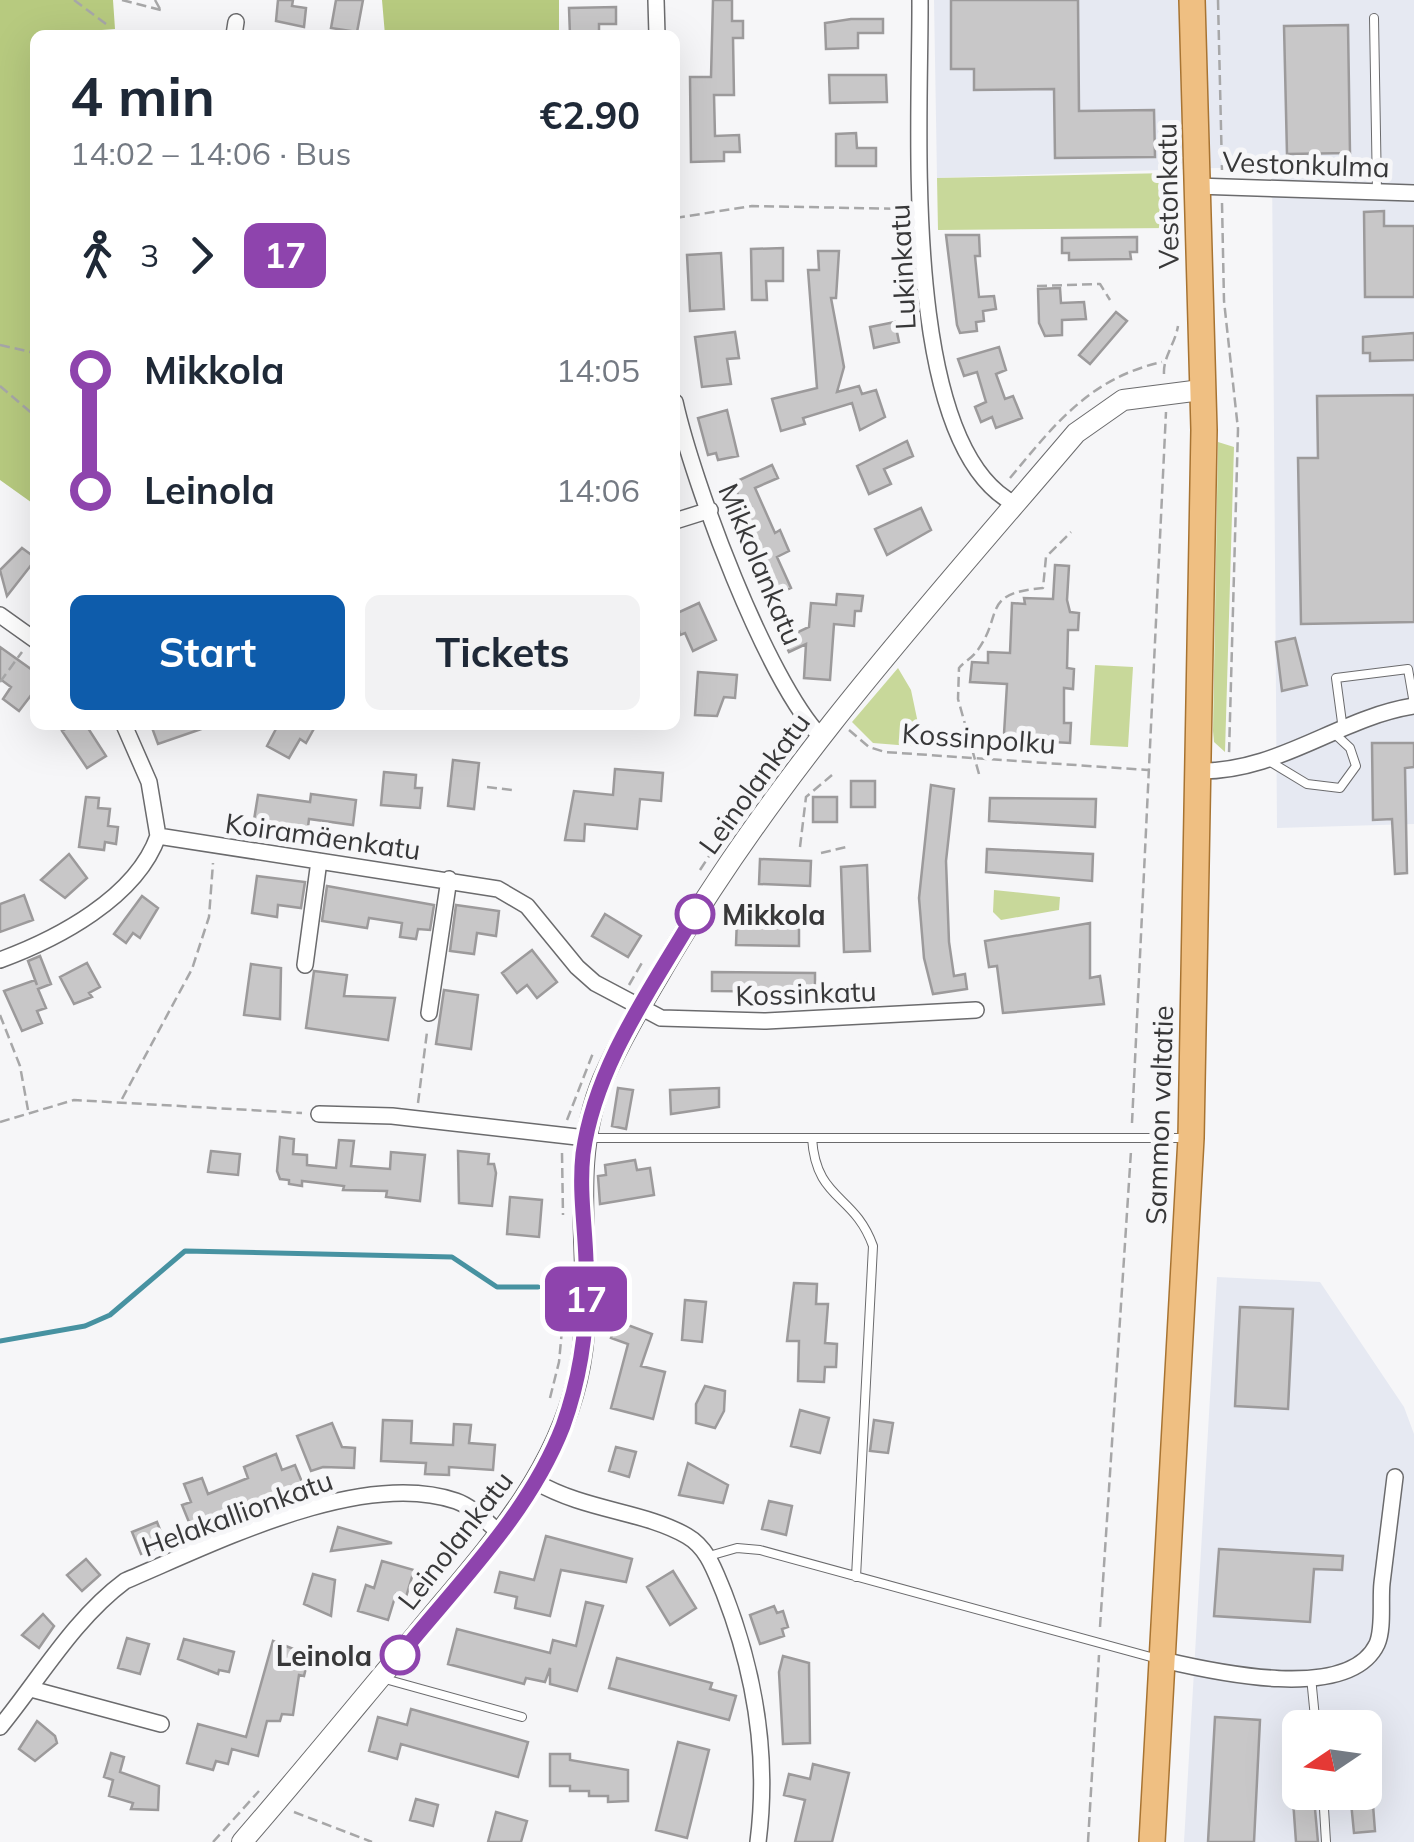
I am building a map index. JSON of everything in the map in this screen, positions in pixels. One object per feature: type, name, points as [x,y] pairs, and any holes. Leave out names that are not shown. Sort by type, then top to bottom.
[{"type":"main road","name":"Vestonkatu","points":[[1192,0],[1209,186],[1201,390]]},
{"type":"main road","name":"Sammon valtatie","points":[[1152,1842],[1190,1138],[1204,430],[1201,390]]},
{"type":"street","points":[[656,0],[657,30]]},
{"type":"street","name":"Lukinkatu","points":[[920,0],[922,208],[926,312],[933,353],[971,458],[1006,500]]},
{"type":"street","name":"Vestonkulma","points":[[1209,186],[1414,194]]},
{"type":"street","name":"Leinolankatu","points":[[242,1842],[271,1793],[381,1677],[500,1533],[536,1482],[562,1428],[577,1380],[583,1342],[586,1265],[582,1174],[586,1138],[631,1003],[814,729],[836,718],[1006,500],[1104,410],[1124,400],[1201,390]]},
{"type":"street","name":"Mikkolankatu","points":[[680,417],[710,510],[760,632],[814,729]]},
{"type":"street","points":[[680,519],[710,510]]},
{"type":"street","points":[[0,615],[30,636]]},
{"type":"street","points":[[1197,771],[1228,770],[1270,761],[1391,710],[1414,705]]},
{"type":"street","points":[[0,960],[80,924],[130,877],[158,836],[149,782],[126,730]]},
{"type":"street","name":"Koiramäenkatu","points":[[158,836],[498,889],[518,900],[546,926],[577,968],[631,1003]]},
{"type":"street","points":[[305,965],[319,862]]},
{"type":"street","points":[[429,1013],[448,880]]},
{"type":"street","name":"Kossinkatu","points":[[631,1003],[661,1018],[721,1021],[976,1010]]},
{"type":"street","points":[[319,1114],[586,1138]]},
{"type":"street","points":[[1162,1660],[1222,1673],[1311,1678],[1335,1678],[1360,1666],[1378,1642],[1395,1477]]},
{"type":"street","points":[[536,1482],[575,1503],[674,1530],[696,1542],[707,1557],[742,1644],[753,1690],[762,1775],[758,1842]]},
{"type":"street","name":"Helakallionkatu","points":[[0,1727],[84,1618],[126,1581],[322,1504],[367,1497],[455,1500],[500,1533]]},
{"type":"street","points":[[31,1689],[161,1724]]},
{"type":"lane","points":[[1374,18],[1378,192]]},
{"type":"lane","points":[[1270,761],[1307,784],[1340,788],[1356,766],[1339,732],[1336,678],[1411,669],[1414,705]]},
{"type":"lane","points":[[586,1138],[1190,1138]]},
{"type":"lane","points":[[812,1138],[819,1177],[829,1191],[860,1214],[873,1246],[856,1577]]},
{"type":"lane","points":[[707,1557],[747,1548],[1162,1660]]},
{"type":"lane","points":[[381,1677],[522,1717]]},
{"type":"lane","points":[[1311,1678],[1314,1710]]},
{"type":"lane","points":[[1324,1810],[1326,1842]]},
{"type":"path","points":[[74,0],[110,28]]},
{"type":"path","points":[[122,0],[161,10],[155,0]]},
{"type":"path","points":[[1218,0],[1209,186],[1237,413],[1239,513],[1228,770]]},
{"type":"path","points":[[680,217],[752,206],[922,208]]},
{"type":"path","points":[[1038,286],[1100,284],[1110,300]]},
{"type":"path","points":[[0,344],[30,352]]},
{"type":"path","points":[[1006,500],[1079,400],[1121,373],[1164,362]]},
{"type":"path","points":[[0,386],[30,412]]},
{"type":"path","points":[[979,774],[958,699],[959,668],[978,650],[988,620],[1004,598],[1020,590],[1043,588],[1046,557],[1071,532]]},
{"type":"path","points":[[0,682],[30,644]]},
{"type":"path","name":"Kossinpolku","points":[[836,718],[870,746],[884,752],[1148,770]]},
{"type":"path","points":[[699,872],[745,801],[814,729]]},
{"type":"path","points":[[800,847],[806,797],[832,775]]},
{"type":"path","points":[[486,787],[512,790]]},
{"type":"path","points":[[122,1100],[192,969],[209,918],[214,846]]},
{"type":"path","points":[[821,853],[846,847]]},
{"type":"path","points":[[631,1003],[652,947]]},
{"type":"path","points":[[416,1120],[429,1013]]},
{"type":"path","points":[[0,1015],[15,1052],[28,1111]]},
{"type":"path","points":[[563,1214],[564,1136],[573,1096],[599,1042]]},
{"type":"path","points":[[0,1122],[74,1100],[319,1114]]},
{"type":"path","points":[[548,1408],[559,1362],[566,1286]]},
{"type":"path","points":[[214,1842],[271,1793],[298,1814],[372,1842]]},
{"type":"shaded area","points":[[934,0],[1414,0],[1414,824],[1277,828],[1272,166],[937,178]]},
{"type":"shaded area","points":[[1217,1277],[1320,1282],[1404,1407],[1414,1434],[1414,1842],[1184,1842]]},
{"type":"green space","points":[[0,0],[113,0],[115,29],[30,30],[30,501],[0,480]]},
{"type":"green space","points":[[382,0],[559,0],[559,30],[385,30]]},
{"type":"green space","points":[[1169,173],[1171,228],[938,230],[937,178]]},
{"type":"green space","points":[[1218,442],[1234,447],[1225,752],[1214,742],[1213,731]]},
{"type":"green space","points":[[1095,665],[1133,667],[1128,747],[1090,745]]},
{"type":"green space","points":[[898,668],[911,690],[923,747],[873,743],[852,722]]},
{"type":"green space","points":[[994,890],[1060,897],[1059,910],[1001,920],[993,912]]},
{"type":"building","points":[[278,0],[293,0],[292,6],[306,8],[304,27],[276,21]]},
{"type":"building","points":[[336,0],[363,0],[357,30],[331,28]]},
{"type":"building","points":[[713,0],[732,0],[732,21],[743,21],[743,38],[733,38],[734,95],[714,95],[715,136],[739,135],[740,152],[724,152],[724,161],[691,162],[690,77],[711,77]]},
{"type":"building","points":[[951,0],[1078,0],[1079,111],[1154,110],[1155,157],[1055,158],[1054,89],[974,90],[974,69],[951,69]]},
{"type":"building","points":[[616,7],[616,24],[599,24],[599,30],[570,30],[569,8]]},
{"type":"building","points":[[883,19],[883,33],[858,33],[858,48],[826,49],[825,23]]},
{"type":"building","points":[[1348,25],[1350,153],[1287,154],[1284,26]]},
{"type":"building","points":[[829,75],[886,75],[887,102],[830,103]]},
{"type":"building","points":[[856,133],[857,148],[876,148],[876,166],[836,166],[836,134]]},
{"type":"building","points":[[1384,211],[1384,226],[1414,226],[1414,297],[1365,297],[1364,212]]},
{"type":"building","points":[[946,235],[979,235],[980,256],[975,256],[979,297],[994,296],[996,309],[983,311],[984,321],[976,322],[977,331],[960,333],[957,325]]},
{"type":"building","points":[[1137,237],[1137,252],[1130,252],[1131,259],[1069,260],[1069,253],[1062,253],[1062,238]]},
{"type":"building","points":[[783,248],[783,281],[766,281],[767,300],[752,300],[751,249]]},
{"type":"building","points":[[818,251],[839,251],[836,298],[831,298],[844,367],[837,392],[859,386],[862,394],[876,390],[885,417],[860,430],[852,403],[803,418],[805,424],[781,431],[772,399],[817,388],[808,270],[819,270]]},
{"type":"building","points":[[721,253],[724,309],[690,311],[687,255]]},
{"type":"building","points":[[1060,288],[1061,303],[1084,302],[1086,319],[1062,320],[1062,335],[1045,336],[1039,323],[1038,289]]},
{"type":"building","points":[[1116,312],[1127,321],[1090,364],[1079,355]]},
{"type":"building","points":[[895,322],[899,342],[874,348],[870,327]]},
{"type":"building","points":[[735,332],[739,358],[727,359],[731,384],[702,387],[695,337]]},
{"type":"building","points":[[1414,333],[1414,360],[1370,361],[1370,353],[1363,353],[1363,337]]},
{"type":"building","points":[[999,347],[1006,370],[996,374],[1005,399],[1013,396],[1022,418],[996,428],[992,417],[981,422],[975,407],[986,402],[977,372],[964,376],[958,359]]},
{"type":"building","points":[[1414,395],[1414,622],[1301,624],[1298,458],[1318,458],[1317,396]]},
{"type":"building","points":[[727,410],[738,456],[718,460],[716,453],[708,455],[698,418]]},
{"type":"building","points":[[907,441],[913,456],[884,469],[891,484],[869,494],[857,466]]},
{"type":"building","points":[[772,465],[778,478],[755,488],[775,533],[780,530],[789,551],[777,557],[791,588],[767,599],[750,555],[758,551],[734,497],[738,495],[733,483]]},
{"type":"building","points":[[921,508],[931,530],[887,555],[875,529]]},
{"type":"building","points":[[22,548],[30,554],[30,567],[7,596],[0,570]]},
{"type":"building","points":[[1055,565],[1069,566],[1067,600],[1070,612],[1079,613],[1078,630],[1068,630],[1067,668],[1074,669],[1073,689],[1064,688],[1064,723],[1071,723],[1070,743],[1016,740],[1016,735],[1004,734],[1007,684],[970,682],[972,662],[988,663],[988,652],[1010,653],[1012,603],[1025,604],[1024,598],[1053,599]]},
{"type":"building","points":[[837,594],[863,596],[861,611],[855,611],[854,626],[834,624],[830,680],[804,678],[806,644],[789,652],[783,639],[809,627],[811,603],[836,605]]},
{"type":"building","points":[[699,603],[716,640],[693,651],[685,633],[680,635],[680,612]]},
{"type":"building","points":[[1295,638],[1307,685],[1282,691],[1276,642]]},
{"type":"building","points":[[0,647],[30,668],[30,697],[19,711],[3,699],[11,687],[0,679]]},
{"type":"building","points":[[698,672],[737,675],[735,698],[724,697],[717,716],[695,715]]},
{"type":"building","points":[[89,730],[106,756],[87,768],[62,731]]},
{"type":"building","points":[[153,730],[198,730],[158,744]]},
{"type":"building","points":[[275,730],[313,730],[306,743],[300,739],[289,758],[267,746]]},
{"type":"building","points":[[1372,743],[1414,743],[1414,767],[1405,768],[1407,873],[1395,874],[1392,819],[1373,820]]},
{"type":"building","points":[[453,760],[479,763],[474,809],[448,806]]},
{"type":"building","points":[[615,769],[663,773],[661,801],[640,799],[637,829],[585,824],[584,841],[565,840],[574,791],[613,795]]},
{"type":"building","points":[[384,772],[416,775],[415,788],[422,788],[420,808],[381,805]]},
{"type":"building","points":[[851,781],[875,781],[875,807],[851,807]]},
{"type":"building","points":[[931,785],[954,789],[946,861],[949,942],[954,976],[965,974],[967,989],[933,994],[924,958],[919,898]]},
{"type":"building","points":[[311,794],[356,800],[353,825],[309,819],[308,827],[254,820],[258,795],[310,802]]},
{"type":"building","points":[[86,797],[99,798],[98,808],[110,809],[108,826],[118,827],[116,844],[105,842],[104,850],[79,847]]},
{"type":"building","points":[[813,797],[837,797],[837,822],[813,822]]},
{"type":"building","points":[[990,798],[1096,799],[1095,827],[989,821]]},
{"type":"building","points":[[987,849],[1093,854],[1092,881],[986,872]]},
{"type":"building","points":[[69,854],[87,878],[65,898],[41,880]]},
{"type":"building","points":[[760,859],[811,861],[810,886],[759,884]]},
{"type":"building","points":[[867,865],[870,951],[844,952],[841,867]]},
{"type":"building","points":[[257,876],[305,882],[301,908],[278,905],[277,917],[252,913]]},
{"type":"building","points":[[327,886],[434,905],[430,930],[418,929],[416,939],[400,937],[402,923],[369,918],[367,928],[322,921]]},
{"type":"building","points":[[24,895],[33,920],[0,932],[0,904]]},
{"type":"building","points":[[142,896],[158,908],[140,938],[133,933],[126,943],[114,934]]},
{"type":"building","points":[[456,905],[499,911],[496,936],[477,933],[474,954],[450,951]]},
{"type":"building","points":[[605,914],[641,936],[628,957],[592,936]]},
{"type":"building","points":[[737,919],[799,920],[799,946],[736,945]]},
{"type":"building","points":[[1090,923],[1090,978],[1100,976],[1104,1004],[1003,1013],[997,966],[989,967],[985,941]]},
{"type":"building","points":[[532,950],[557,982],[537,998],[527,985],[517,993],[502,973]]},
{"type":"building","points":[[40,956],[51,984],[38,989],[46,1008],[37,1011],[42,1023],[22,1031],[4,991],[35,980],[37,985],[28,961]]},
{"type":"building","points":[[87,963],[100,987],[89,993],[92,997],[74,1004],[60,977]]},
{"type":"building","points":[[251,964],[281,968],[280,1019],[244,1015]]},
{"type":"building","points":[[314,971],[347,975],[344,996],[395,998],[388,1040],[306,1028]]},
{"type":"building","points":[[712,972],[815,973],[815,992],[712,991]]},
{"type":"building","points":[[444,990],[478,995],[471,1049],[436,1044]]},
{"type":"building","points":[[618,1088],[633,1090],[626,1129],[612,1126]]},
{"type":"building","points":[[719,1088],[719,1107],[671,1114],[670,1090]]},
{"type":"building","points":[[280,1137],[294,1139],[293,1154],[307,1155],[307,1165],[336,1168],[339,1140],[354,1141],[351,1166],[390,1169],[391,1152],[425,1155],[420,1201],[386,1197],[387,1191],[343,1190],[344,1186],[302,1181],[302,1186],[289,1184],[289,1180],[280,1179],[277,1171]]},
{"type":"building","points":[[211,1151],[240,1154],[238,1175],[208,1172]]},
{"type":"building","points":[[458,1151],[489,1154],[488,1164],[494,1164],[496,1173],[492,1206],[459,1203]]},
{"type":"building","points":[[635,1160],[637,1170],[650,1168],[654,1195],[600,1204],[598,1176],[606,1175],[605,1165]]},
{"type":"building","points":[[510,1197],[542,1200],[539,1237],[507,1234]]},
{"type":"building","points":[[794,1283],[817,1284],[816,1304],[828,1304],[825,1343],[837,1344],[836,1367],[825,1367],[824,1382],[798,1381],[799,1341],[787,1341]]},
{"type":"building","points":[[685,1300],[706,1302],[702,1342],[682,1340]]},
{"type":"building","points":[[1240,1307],[1293,1309],[1288,1409],[1235,1406]]},
{"type":"building","points":[[617,1321],[652,1334],[641,1366],[665,1372],[653,1419],[611,1408],[628,1344],[611,1338]]},
{"type":"building","points":[[705,1386],[725,1391],[724,1411],[715,1428],[696,1423],[696,1404]]},
{"type":"building","points":[[800,1410],[829,1418],[820,1453],[791,1446]]},
{"type":"building","points":[[383,1420],[412,1421],[411,1443],[453,1445],[454,1424],[471,1425],[469,1443],[495,1445],[493,1470],[449,1467],[449,1475],[425,1474],[426,1463],[381,1461]]},
{"type":"building","points":[[874,1420],[893,1423],[888,1453],[870,1451]]},
{"type":"building","points":[[332,1423],[342,1447],[355,1448],[354,1468],[323,1467],[311,1471],[297,1436]]},
{"type":"building","points":[[616,1447],[636,1452],[629,1477],[609,1471]]},
{"type":"building","points":[[276,1454],[282,1470],[295,1465],[302,1482],[191,1527],[182,1505],[191,1502],[184,1484],[202,1478],[208,1494],[248,1478],[244,1467]]},
{"type":"building","points":[[688,1463],[728,1485],[723,1503],[679,1495]]},
{"type":"building","points":[[769,1501],[792,1506],[786,1535],[762,1529]]},
{"type":"building","points":[[157,1522],[166,1545],[141,1554],[132,1532]]},
{"type":"building","points":[[338,1527],[392,1543],[331,1551]]},
{"type":"building","points":[[546,1536],[632,1559],[626,1582],[561,1570],[550,1616],[515,1608],[517,1597],[495,1592],[500,1572],[534,1580]]},
{"type":"building","points":[[1219,1549],[1343,1556],[1342,1570],[1314,1569],[1310,1622],[1214,1616]]},
{"type":"building","points":[[86,1559],[100,1575],[82,1591],[67,1575]]},
{"type":"building","points":[[382,1561],[414,1570],[406,1597],[396,1594],[388,1620],[358,1611],[366,1585],[374,1588]]},
{"type":"building","points":[[673,1571],[696,1608],[670,1625],[647,1587]]},
{"type":"building","points":[[313,1574],[335,1580],[331,1616],[304,1604]]},
{"type":"building","points":[[586,1602],[603,1606],[577,1691],[550,1684],[550,1668],[545,1682],[526,1678],[524,1684],[448,1664],[457,1629],[550,1653],[553,1640],[576,1646]]},
{"type":"building","points":[[774,1606],[777,1613],[783,1611],[788,1627],[782,1629],[784,1636],[760,1644],[750,1615]]},
{"type":"building","points":[[43,1614],[54,1626],[39,1648],[22,1635]]},
{"type":"building","points":[[127,1638],[149,1644],[140,1674],[118,1668]]},
{"type":"building","points":[[184,1639],[234,1652],[229,1672],[219,1670],[218,1674],[178,1659]]},
{"type":"building","points":[[273,1641],[309,1655],[304,1676],[299,1675],[293,1715],[282,1714],[280,1721],[267,1721],[258,1756],[232,1749],[228,1764],[216,1761],[213,1770],[187,1763],[198,1724],[246,1737]]},
{"type":"building","points":[[783,1656],[809,1663],[810,1743],[783,1744],[779,1672]]},
{"type":"building","points":[[617,1658],[712,1683],[710,1689],[736,1696],[729,1720],[609,1688]]},
{"type":"building","points":[[411,1709],[528,1742],[518,1777],[401,1744],[397,1759],[369,1751],[378,1717],[407,1725]]},
{"type":"building","points":[[1215,1717],[1260,1720],[1254,1842],[1208,1842]]},
{"type":"building","points":[[37,1721],[55,1736],[57,1743],[35,1761],[19,1749]]},
{"type":"building","points":[[678,1742],[709,1750],[687,1838],[656,1830]]},
{"type":"building","points":[[111,1753],[124,1757],[120,1772],[159,1786],[158,1810],[131,1809],[133,1803],[109,1796],[113,1780],[104,1777]]},
{"type":"building","points":[[550,1754],[570,1754],[570,1760],[628,1770],[628,1801],[608,1802],[608,1796],[570,1791],[570,1786],[550,1786]]},
{"type":"building","points":[[813,1764],[849,1773],[832,1842],[795,1842],[805,1800],[784,1795],[789,1774],[810,1779]]},
{"type":"building","points":[[416,1799],[438,1805],[433,1826],[410,1820]]},
{"type":"building","points":[[1294,1810],[1315,1810],[1318,1842],[1296,1842]]},
{"type":"building","points":[[1352,1810],[1373,1810],[1375,1831],[1354,1833]]},
{"type":"building","points":[[496,1812],[527,1821],[521,1842],[488,1842]]},
{"type":"waterway","points":[[0,1341],[85,1326],[110,1315],[185,1251],[452,1257],[497,1287],[538,1287]]},
{"type":"bus line","name":"17","points":[[400,1655],[524,1502],[562,1428],[577,1380],[586,1318],[582,1174],[590,1120],[614,1057],[695,914]]},
{"type":"place","name":"Mikkola","points":[[695,914]]},
{"type":"place","name":"Leinola","points":[[400,1655]]}]
